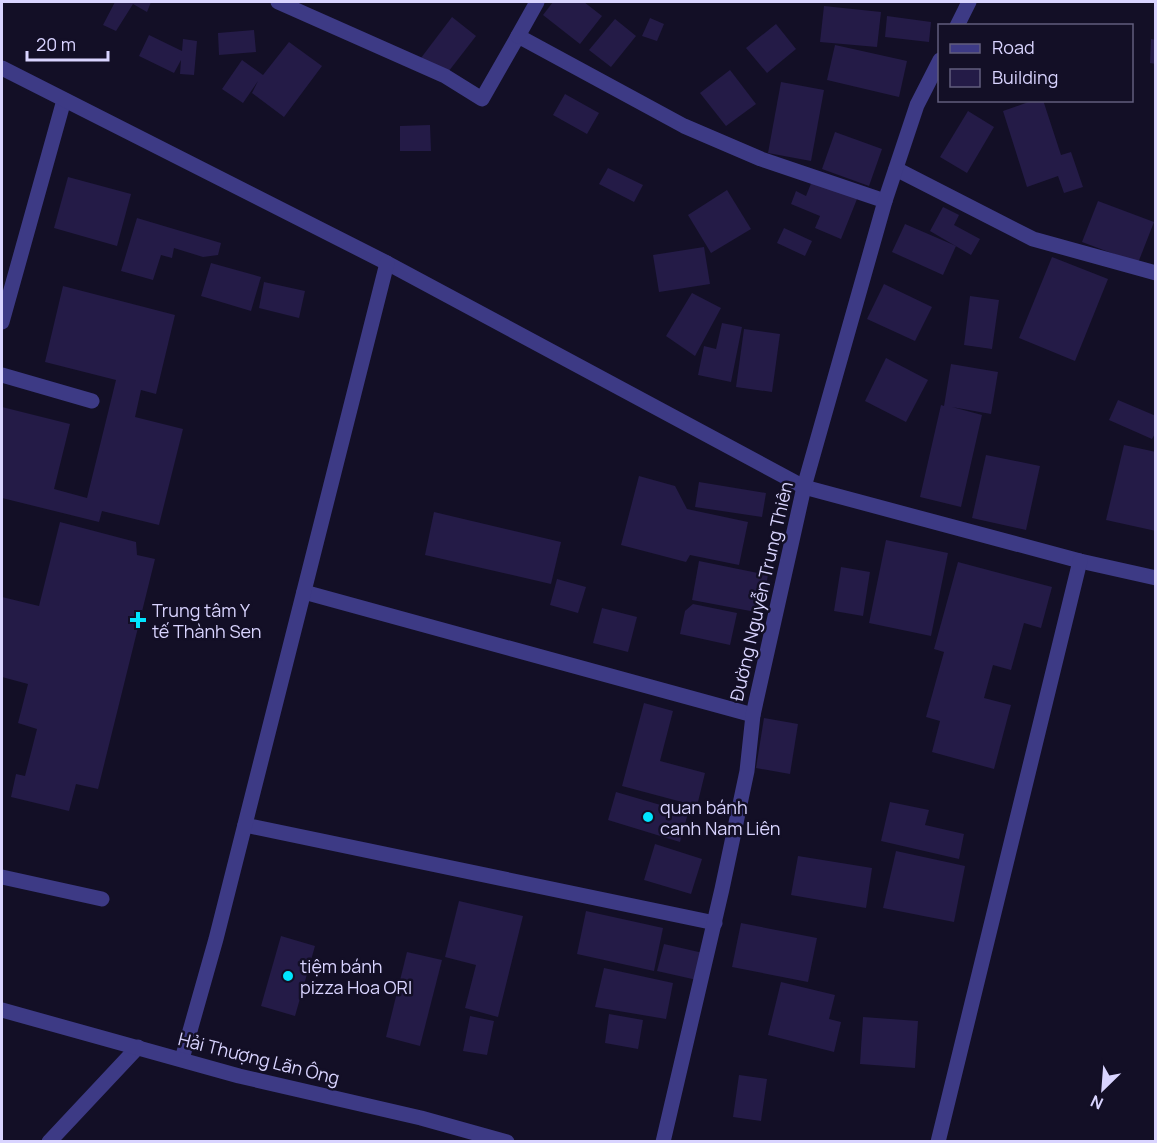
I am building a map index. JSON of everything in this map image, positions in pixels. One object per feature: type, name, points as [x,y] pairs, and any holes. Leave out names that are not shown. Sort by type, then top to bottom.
[{"type":"street","points":[[278,2],[445,76],[482,99],[537,2]]},
{"type":"street","points":[[958,24],[969,2]]},
{"type":"street","points":[[518,36],[684,126],[761,159],[885,201]]},
{"type":"street","name":"Đường Nguyễn Trung Thiên","points":[[663,1142],[715,923],[747,771],[753,715],[804,487],[885,201],[917,105],[938,62]]},
{"type":"street","points":[[2,68],[387,263],[804,487],[1080,561],[1155,578]]},
{"type":"street","points":[[2,322],[64,100]]},
{"type":"street","points":[[896,169],[1033,239],[1155,273]]},
{"type":"street","points":[[182,1059],[245,825],[387,263]]},
{"type":"street","points":[[2,375],[92,401]]},
{"type":"street","points":[[938,1142],[1080,561]]},
{"type":"street","points":[[304,592],[753,715]]},
{"type":"street","points":[[245,825],[715,923]]},
{"type":"street","points":[[2,877],[102,899]]},
{"type":"street","name":"Hải Thượng Lãn Ông","points":[[2,1011],[507,1142]]},
{"type":"street","points":[[49,1142],[138,1047]]},
{"type":"building","points":[[115,2],[151,2],[147,12],[133,4],[116,31],[103,25]]},
{"type":"building","points":[[553,2],[584,2],[602,16],[580,44],[543,15]]},
{"type":"building","points":[[824,6],[881,12],[877,47],[820,42]]},
{"type":"building","points":[[887,16],[931,22],[929,42],[885,37]]},
{"type":"building","points":[[452,17],[476,36],[445,76],[421,58]]},
{"type":"building","points":[[650,18],[664,24],[657,41],[642,36]]},
{"type":"building","points":[[615,19],[636,36],[611,67],[589,50]]},
{"type":"building","points":[[776,24],[796,49],[767,73],[746,48]]},
{"type":"building","points":[[254,30],[256,52],[219,55],[218,33]]},
{"type":"building","points":[[149,35],[182,51],[183,39],[197,41],[194,75],[180,74],[181,60],[174,73],[139,56]]},
{"type":"building","points":[[1151,39],[1156,40],[1156,64],[1150,63]]},
{"type":"building","points":[[289,42],[322,66],[284,117],[252,93],[258,81],[243,103],[222,89],[242,60],[263,75]]},
{"type":"building","points":[[835,45],[907,61],[899,97],[827,80]]},
{"type":"building","points":[[730,70],[756,104],[726,126],[700,93]]},
{"type":"building","points":[[781,82],[824,90],[811,161],[768,153]]},
{"type":"building","points":[[565,94],[599,113],[587,134],[553,115]]},
{"type":"building","points":[[1028,102],[1044,102],[1061,155],[1071,152],[1083,187],[1064,193],[1058,176],[1027,187],[1003,111]]},
{"type":"building","points":[[968,111],[994,127],[967,173],[940,157]]},
{"type":"building","points":[[430,125],[431,151],[400,151],[400,126]]},
{"type":"building","points":[[835,132],[882,149],[869,186],[822,169]]},
{"type":"building","points":[[608,168],[643,185],[634,202],[599,184]]},
{"type":"building","points":[[68,177],[131,194],[117,246],[54,228]]},
{"type":"building","points":[[812,181],[859,194],[841,239],[815,228],[820,216],[791,204],[796,191],[806,196]]},
{"type":"building","points":[[727,190],[751,229],[711,253],[688,215]]},
{"type":"building","points":[[1098,201],[1154,222],[1138,263],[1082,242]]},
{"type":"building","points":[[943,207],[959,215],[954,225],[980,239],[971,255],[930,231]]},
{"type":"building","points":[[137,218],[221,243],[218,255],[203,257],[174,248],[172,258],[161,255],[153,280],[121,271]]},
{"type":"building","points":[[905,224],[956,246],[943,275],[892,252]]},
{"type":"building","points":[[784,228],[812,241],[805,256],[777,243]]},
{"type":"building","points":[[704,247],[710,284],[659,292],[653,255]]},
{"type":"building","points":[[1052,257],[1108,279],[1075,361],[1019,338]]},
{"type":"building","points":[[211,263],[261,277],[251,311],[201,296]]},
{"type":"building","points":[[264,282],[305,291],[299,318],[259,308]]},
{"type":"building","points":[[884,284],[932,307],[915,341],[867,319]]},
{"type":"building","points":[[63,286],[175,315],[156,394],[141,390],[135,417],[183,429],[159,525],[102,511],[99,522],[2,498],[2,407],[70,424],[54,489],[87,498],[116,380],[45,362]]},
{"type":"building","points":[[692,293],[721,308],[695,356],[666,336]]},
{"type":"building","points":[[970,296],[999,300],[992,349],[964,345]]},
{"type":"building","points":[[722,323],[742,327],[731,382],[698,375],[704,346],[716,349]]},
{"type":"building","points":[[744,329],[780,334],[772,392],[736,387]]},
{"type":"building","points":[[886,358],[928,380],[906,422],[865,401]]},
{"type":"building","points":[[951,364],[998,372],[991,414],[952,407],[982,415],[961,507],[920,497],[941,405],[944,406]]},
{"type":"building","points":[[1118,400],[1156,416],[1156,432],[1152,439],[1109,420]]},
{"type":"building","points":[[1124,445],[1156,452],[1156,531],[1106,520]]},
{"type":"building","points":[[986,455],[1040,466],[1026,530],[972,518]]},
{"type":"building","points":[[639,476],[675,486],[687,509],[748,522],[739,565],[690,555],[686,562],[621,545]]},
{"type":"building","points":[[699,482],[766,493],[762,517],[695,507]]},
{"type":"building","points":[[434,512],[561,542],[551,584],[425,555]]},
{"type":"building","points":[[60,522],[136,542],[137,555],[155,559],[98,789],[76,784],[69,811],[11,797],[16,774],[25,776],[37,729],[18,723],[28,684],[2,677],[2,597],[39,606]]},
{"type":"building","points":[[886,540],[948,553],[931,636],[869,623]]},
{"type":"building","points":[[699,561],[768,575],[761,613],[692,600]]},
{"type":"building","points":[[958,562],[1052,587],[1041,628],[1024,623],[1011,670],[993,665],[984,698],[1011,705],[994,769],[932,752],[940,721],[926,717],[944,652],[934,649]]},
{"type":"building","points":[[841,567],[870,572],[863,616],[834,611]]},
{"type":"building","points":[[557,579],[586,587],[578,613],[550,605]]},
{"type":"building","points":[[693,604],[737,613],[730,645],[680,634],[685,611]]},
{"type":"building","points":[[602,608],[637,617],[628,652],[593,643]]},
{"type":"building","points":[[644,703],[673,711],[660,761],[705,773],[697,806],[622,786]]},
{"type":"building","points":[[764,718],[798,724],[790,774],[756,768]]},
{"type":"building","name":"quan bánh canh Nam Liên","points":[[616,792],[688,813],[680,842],[608,820]]},
{"type":"building","points":[[890,802],[929,810],[925,825],[964,834],[959,859],[881,841]]},
{"type":"building","points":[[655,844],[702,859],[691,894],[644,880]]},
{"type":"building","points":[[896,851],[965,866],[954,922],[883,908]]},
{"type":"building","points":[[798,856],[872,868],[866,908],[791,895]]},
{"type":"building","points":[[459,901],[523,916],[498,1017],[465,1008],[476,965],[445,957]]},
{"type":"building","points":[[586,911],[663,928],[654,971],[577,954]]},
{"type":"building","points":[[741,923],[817,938],[808,982],[732,967]]},
{"type":"building","name":"tiệm bánh pizza Hoa ORI","points":[[281,936],[315,946],[295,1016],[261,1006]]},
{"type":"building","points":[[664,944],[703,953],[697,980],[657,971]]},
{"type":"building","points":[[407,952],[442,960],[420,1046],[386,1037]]},
{"type":"building","points":[[604,968],[673,983],[666,1019],[595,1007]]},
{"type":"building","points":[[781,982],[835,995],[829,1019],[841,1022],[834,1052],[768,1035]]},
{"type":"building","points":[[609,1014],[643,1020],[638,1049],[605,1043]]},
{"type":"building","points":[[470,1016],[494,1021],[487,1055],[463,1051]]},
{"type":"building","points":[[863,1017],[918,1021],[915,1068],[860,1064]]},
{"type":"building","points":[[739,1075],[767,1079],[761,1121],[733,1117]]},
{"type":"place","name":"Trung tâm Y tế Thành Sen","points":[[138,620]]},
{"type":"place","name":"quan bánh canh Nam Liên","points":[[648,817]]},
{"type":"place","name":"tiệm bánh pizza Hoa ORI","points":[[288,976]]}]
